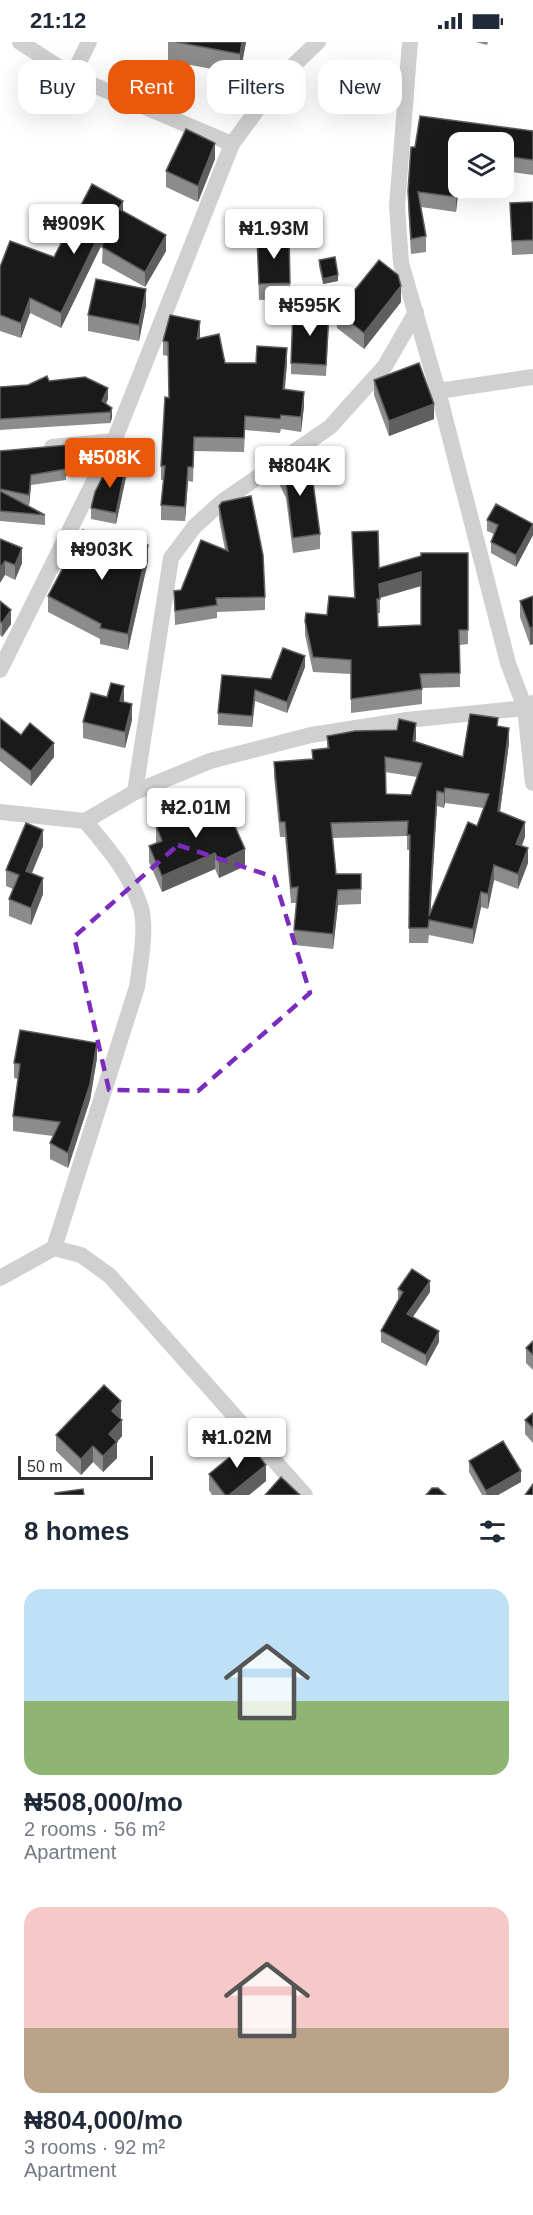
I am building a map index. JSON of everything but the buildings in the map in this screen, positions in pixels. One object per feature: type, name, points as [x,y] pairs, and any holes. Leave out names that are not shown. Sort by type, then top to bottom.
[{"type":"street","points":[[20,42],[48,60]]},
{"type":"street","points":[[80,60],[89,42]]},
{"type":"street","points":[[0,670],[114,441],[232,144],[281,77],[318,42]]},
{"type":"street","points":[[410,42],[397,206],[401,263],[417,312],[508,663],[529,705],[533,783]]},
{"type":"street","points":[[96,86],[232,144]]},
{"type":"street","points":[[135,792],[171,558],[195,526],[224,501],[330,426],[385,366],[417,312]]},
{"type":"street","points":[[438,391],[533,377]]},
{"type":"street","points":[[36,448],[114,441]]},
{"type":"street","points":[[0,812],[86,821],[135,792],[210,761],[311,735],[529,705]]},
{"type":"street","points":[[0,1278],[54,1248],[137,987],[143,951],[141,909],[121,863],[86,821]]},
{"type":"street","points":[[54,1248],[81,1255],[110,1275],[305,1495]]},
{"type":"highlighted area","points":[[178,845],[274,877],[310,993],[198,1091],[109,1090],[74,937]]}]
